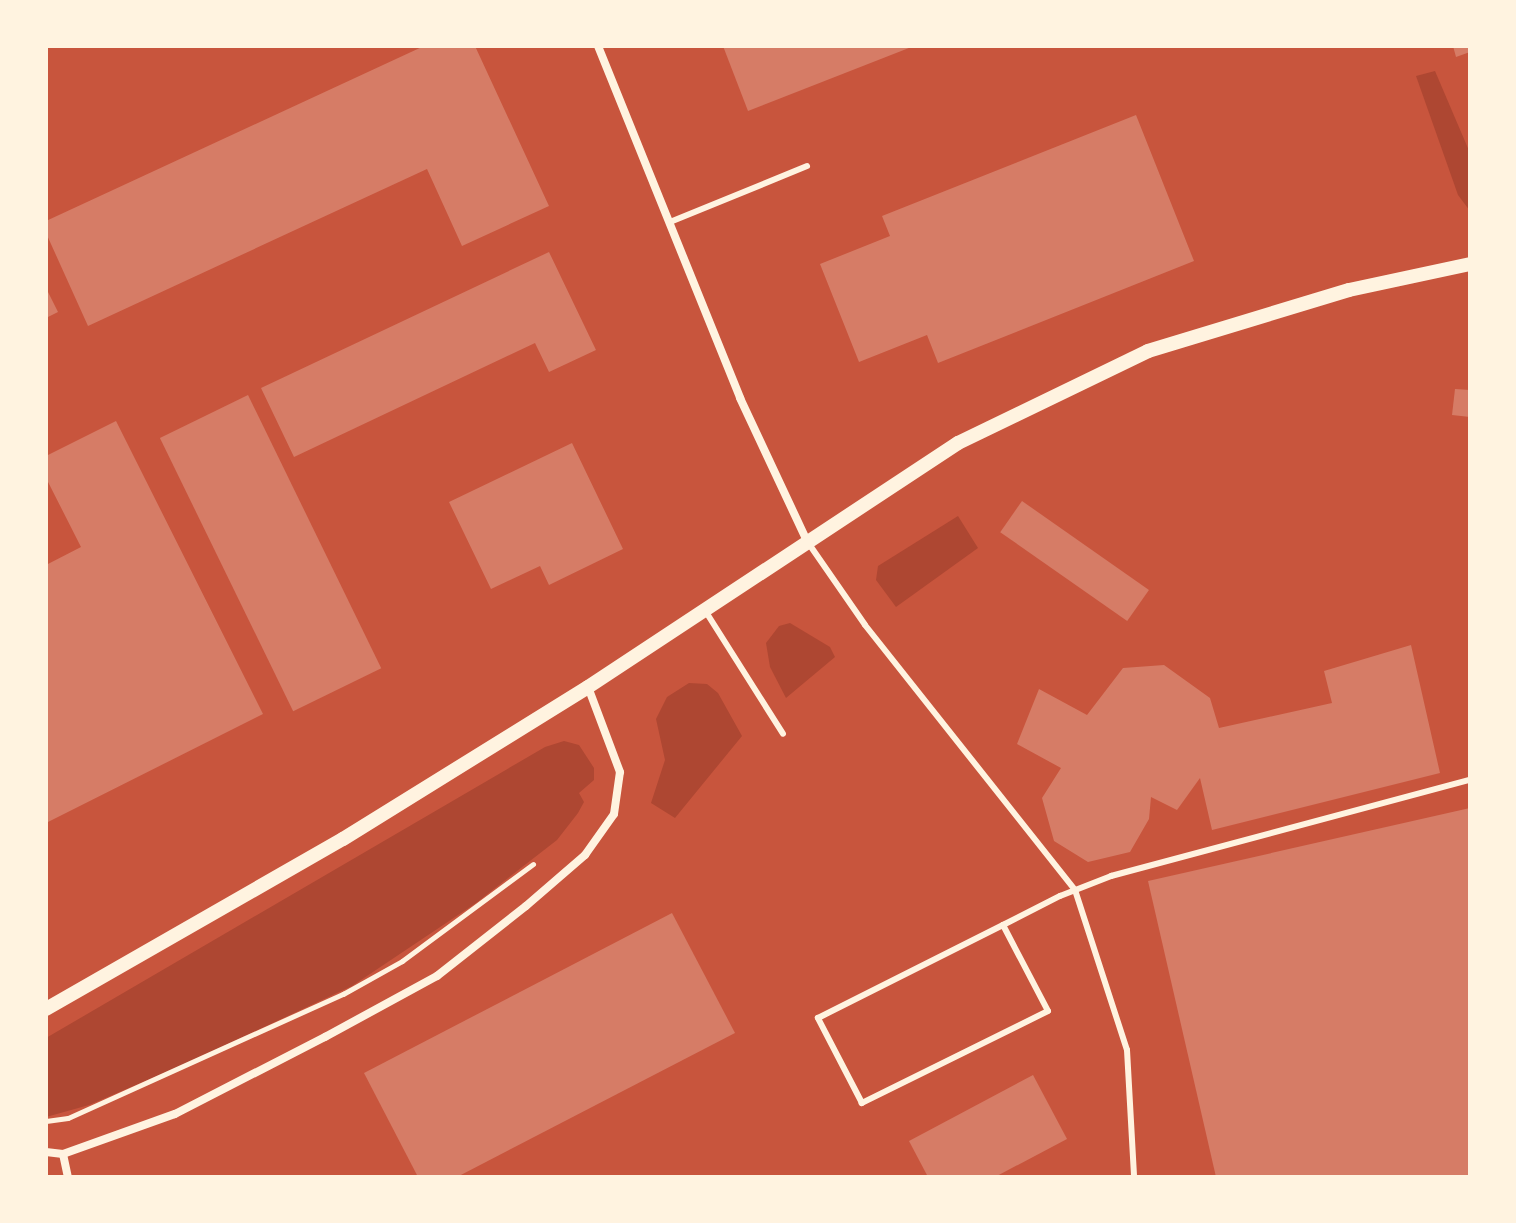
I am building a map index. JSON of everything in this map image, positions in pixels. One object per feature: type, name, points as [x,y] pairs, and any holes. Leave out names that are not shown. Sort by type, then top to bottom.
[{"type":"street","points":[[598,46],[740,398],[807,541]]},
{"type":"street","points":[[46,1009],[343,839],[588,687],[958,443],[1148,351],[1349,290],[1470,264]]},
{"type":"street","points":[[46,1152],[63,1154],[175,1114],[437,976],[585,855],[614,814],[620,772],[588,687]]},
{"type":"street","points":[[63,1154],[68,1177]]},
{"type":"lane","points":[[670,222],[807,166]]},
{"type":"lane","points":[[807,541],[865,625],[1075,890],[1127,1050],[1134,1177]]},
{"type":"lane","points":[[706,612],[783,734]]},
{"type":"lane","points":[[1003,925],[1048,1011],[862,1103],[818,1018],[1003,925],[1075,890],[1111,876],[1470,780]]},
{"type":"path","points":[[46,1121],[80,1113],[343,994],[402,961],[535,862]]},
{"type":"shaded area","points":[[1435,71],[1470,153],[1470,211],[1458,195],[1416,76]]},
{"type":"shaded area","points":[[958,516],[978,548],[896,607],[876,580],[878,566]]},
{"type":"shaded area","points":[[790,623],[830,647],[835,657],[786,698],[770,667],[766,643],[779,626]]},
{"type":"shaded area","points":[[689,683],[707,684],[718,693],[742,736],[675,818],[651,803],[665,760],[656,719],[667,697]]},
{"type":"shaded area","points":[[564,741],[579,745],[594,768],[594,780],[579,793],[584,802],[557,840],[476,903],[352,986],[185,1064],[89,1105],[46,1117],[46,1038],[545,747]]},
{"type":"building","points":[[424,46],[475,46],[549,206],[462,246],[427,169],[88,326],[46,233],[46,221]]},
{"type":"building","points":[[723,46],[914,46],[748,111]]},
{"type":"building","points":[[1453,46],[1470,46],[1470,52],[1456,57]]},
{"type":"building","points":[[1136,115],[1194,261],[938,363],[927,335],[859,362],[820,264],[890,236],[882,216]]},
{"type":"building","points":[[549,252],[596,350],[549,372],[535,343],[294,457],[261,388]]},
{"type":"building","points":[[46,288],[58,312],[46,318]]},
{"type":"building","points":[[1455,389],[1470,390],[1470,417],[1452,415]]},
{"type":"building","points":[[248,395],[381,668],[293,711],[160,438]]},
{"type":"building","points":[[116,421],[263,714],[46,823],[46,565],[81,547],[46,478],[46,456]]},
{"type":"building","points":[[572,443],[623,549],[549,585],[540,566],[491,589],[449,502]]},
{"type":"building","points":[[1022,501],[1149,590],[1127,621],[1000,532]]},
{"type":"building","points":[[1411,645],[1440,773],[1212,830],[1200,778],[1177,810],[1151,797],[1149,819],[1130,852],[1088,862],[1054,841],[1042,798],[1061,768],[1017,744],[1039,689],[1087,715],[1123,668],[1164,665],[1210,698],[1219,728],[1332,703],[1324,671]]},
{"type":"building","points":[[1470,808],[1470,1177],[1216,1177],[1148,881]]},
{"type":"building","points":[[672,913],[735,1033],[457,1177],[418,1177],[364,1073]]},
{"type":"building","points":[[1033,1075],[1067,1139],[995,1177],[928,1177],[909,1141]]}]
